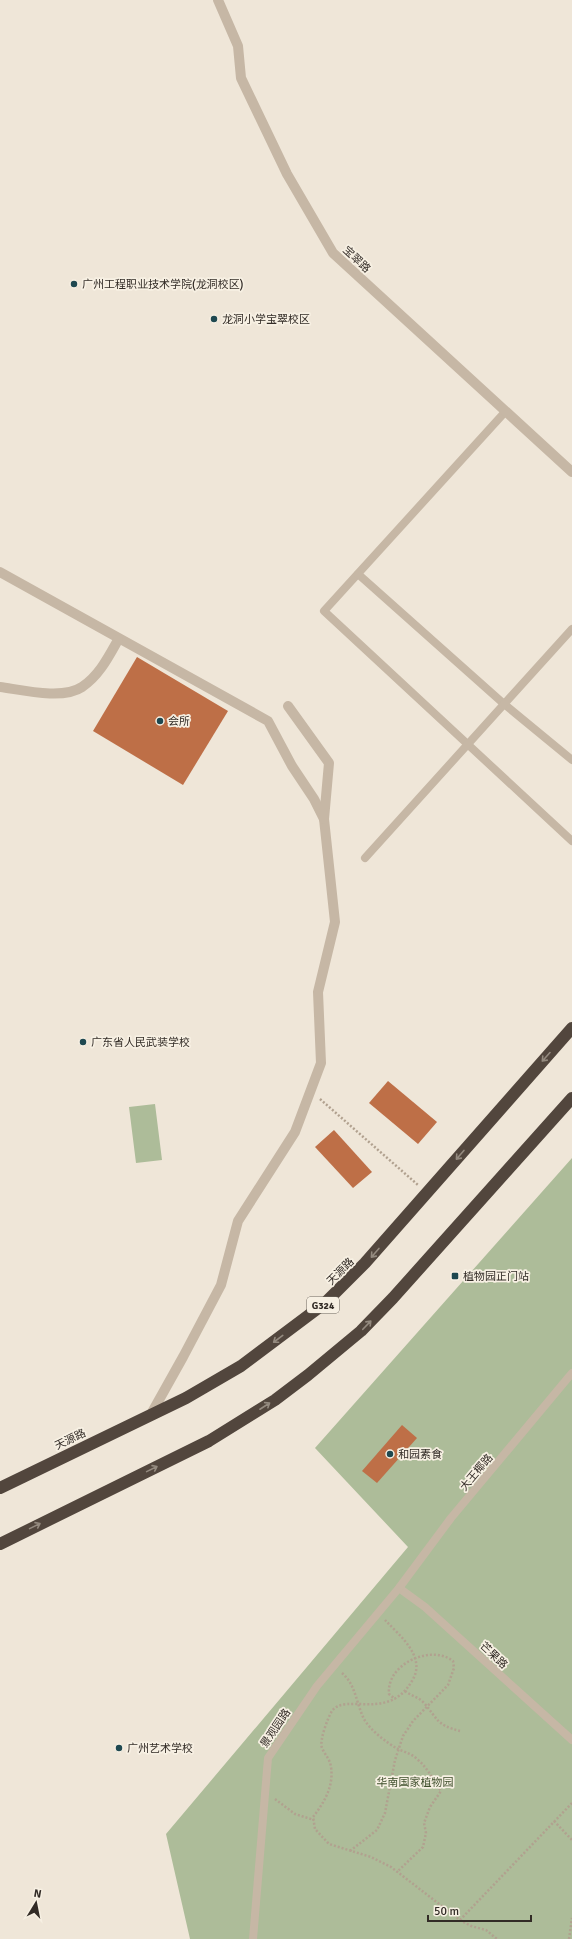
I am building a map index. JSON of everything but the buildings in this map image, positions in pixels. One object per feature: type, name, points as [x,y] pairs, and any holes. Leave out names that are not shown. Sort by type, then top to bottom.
[{"type":"highway","name":"天源路","points":[[0,1488],[186,1398],[241,1366],[325,1303],[365,1264],[572,1028]]},
{"type":"highway","points":[[0,1544],[209,1441],[275,1400],[308,1375],[361,1331],[393,1298],[572,1098]]},
{"type":"street","name":"宝翠路","points":[[218,0],[238,46],[242,78],[287,174],[333,253],[572,472]]},
{"type":"street","points":[[0,572],[268,721],[292,766],[314,799],[324,819]]},
{"type":"street","points":[[0,687],[54,695],[82,687],[102,666],[118,640]]},
{"type":"street","points":[[150,1416],[221,1285],[238,1221],[295,1132],[321,1063],[318,992],[335,922],[324,819],[329,764],[288,706]]},
{"type":"lane","points":[[505,412],[324,611],[572,841]]},
{"type":"lane","points":[[358,574],[504,704],[572,760]]},
{"type":"lane","points":[[365,858],[572,629]]},
{"type":"lane","name":"大王椰路","points":[[399,1588],[451,1518],[572,1373]]},
{"type":"lane","name":"景观园路","points":[[252,1939],[268,1758],[317,1686],[399,1588]]},
{"type":"lane","name":"芒果路","points":[[399,1588],[425,1607],[572,1740]]},
{"type":"path","points":[[310,1091],[427,1193]]},
{"type":"path","points":[[378,1613],[413,1651],[416,1658],[416,1675],[405,1691],[395,1699],[378,1704],[341,1705],[332,1711],[321,1735],[322,1748],[328,1757],[332,1768],[330,1782],[327,1798],[313,1817],[315,1829],[329,1844],[350,1852],[371,1857],[397,1872],[460,1920],[471,1926],[486,1930],[497,1939]]},
{"type":"path","points":[[350,1852],[377,1830],[385,1814],[395,1760],[404,1736],[412,1721],[448,1685],[454,1668],[453,1661],[446,1656],[435,1654],[416,1658],[401,1666],[388,1686],[389,1694],[395,1699]]},
{"type":"path","points":[[334,1666],[347,1677],[364,1719],[382,1738],[422,1763],[441,1791],[430,1807],[424,1823],[426,1833],[423,1847],[397,1872]]},
{"type":"path","points":[[405,1691],[423,1702],[439,1723],[448,1728],[460,1731]]},
{"type":"path","points":[[265,1789],[280,1804],[295,1814],[314,1820]]},
{"type":"path","points":[[460,1920],[572,1803]]},
{"type":"path","points":[[554,1821],[572,1840]]},
{"type":"path","points":[[569,1939],[572,1918]]},
{"type":"green space","points":[[155,1104],[162,1160],[136,1163],[129,1107]]},
{"type":"green space","name":"华南国家植物园","points":[[572,1158],[572,1939],[190,1939],[166,1834],[408,1547],[315,1448]]},
{"type":"place","name":"广州工程职业技术学院(龙洞校区)","points":[[74,284]]},
{"type":"place","name":"龙洞小学宝翠校区","points":[[214,319]]},
{"type":"place","name":"会所","points":[[160,721]]},
{"type":"place","name":"广东省人民武装学校","points":[[83,1042]]},
{"type":"place","name":"植物园正门站","points":[[455,1276]]},
{"type":"place","name":"和园素食","points":[[390,1454]]},
{"type":"place","name":"广州艺术学校","points":[[119,1748]]}]
